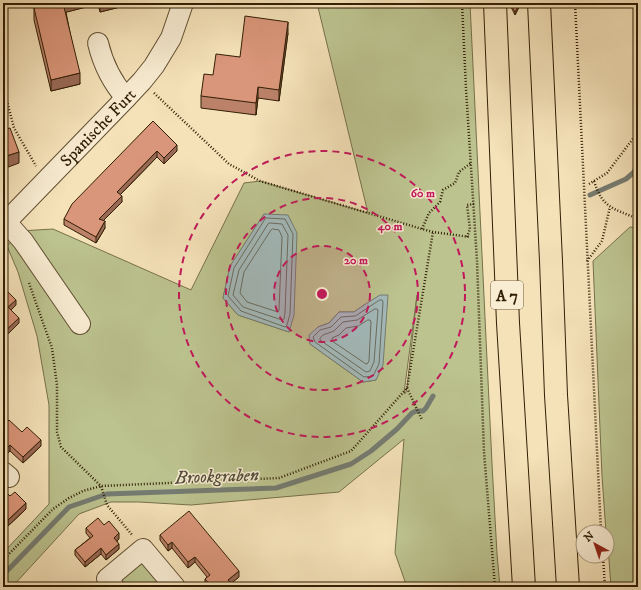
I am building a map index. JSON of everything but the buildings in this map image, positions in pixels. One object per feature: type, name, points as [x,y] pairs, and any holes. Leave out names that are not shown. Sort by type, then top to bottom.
[{"type":"highway","name":"A 7","points":[[495,3],[508,323],[524,587]]},
{"type":"highway","points":[[539,3],[556,387],[568,587]]},
{"type":"street","name":"Spanische Furt","points":[[4,224],[142,81],[154,66],[171,38],[180,11]]},
{"type":"street","points":[[98,43],[100,55],[107,70],[116,87],[126,98]]},
{"type":"street","points":[[4,224],[23,241],[80,324]]},
{"type":"street","points":[[114,587],[107,579],[143,549],[176,587]]},
{"type":"path","points":[[462,3],[477,261],[484,452],[495,587]]},
{"type":"path","points":[[575,3],[601,524]]},
{"type":"path","points":[[142,81],[229,164],[260,181],[433,232],[468,237],[470,230],[467,205],[474,204]]},
{"type":"path","points":[[3,86],[14,128],[45,182]]},
{"type":"path","points":[[9,130],[14,128]]},
{"type":"path","points":[[589,184],[607,173],[638,132]]},
{"type":"path","points":[[422,229],[430,213],[440,202],[443,190],[455,183],[459,172],[471,163]]},
{"type":"path","points":[[594,181],[599,195],[604,202],[610,207],[638,219]]},
{"type":"path","points":[[587,261],[602,241],[610,207]]},
{"type":"path","points":[[3,560],[53,509],[69,498],[83,491],[101,486],[279,478],[351,451],[407,388],[433,232]]},
{"type":"path","points":[[28,281],[52,348],[57,385],[57,432],[61,447],[101,486],[107,505],[143,549]]},
{"type":"path","points":[[407,388],[422,420]]},
{"type":"path","points":[[604,564],[605,587]]},
{"type":"green space","points":[[317,3],[470,3],[492,464],[500,587],[407,587],[395,553],[404,439],[339,492],[191,505],[111,502],[79,514],[12,587],[3,587],[3,553],[49,504],[49,405],[37,336],[18,272],[7,246],[20,231],[53,229],[191,290],[244,183],[260,181],[368,213]],"holes":[[[264,214],[289,332],[238,315],[223,298],[230,267]],[[417,295],[407,388],[405,394]],[[364,305],[376,380],[363,382],[310,344],[318,327],[329,323],[339,312],[354,312]]]},
{"type":"green space","points":[[630,227],[638,228],[638,587],[611,587],[609,564],[615,564],[615,524],[605,524],[593,261]]},
{"type":"green space","points":[[144,555],[170,587],[119,587],[120,577]]},
{"type":"water","points":[[264,214],[288,215],[297,233],[294,315],[289,332],[238,315],[223,298],[230,266]]},
{"type":"water","points":[[380,295],[388,295],[383,365],[376,380],[363,382],[310,344],[309,335],[318,327],[329,323],[339,312],[354,312]]},
{"type":"waterway","name":"Brookgraben","points":[[590,195],[626,179],[638,166]]},
{"type":"waterway","name":"Brookgraben","points":[[3,575],[69,507],[107,494],[276,488],[351,464],[371,451],[397,429],[412,413],[416,411],[423,411],[433,396]]}]
